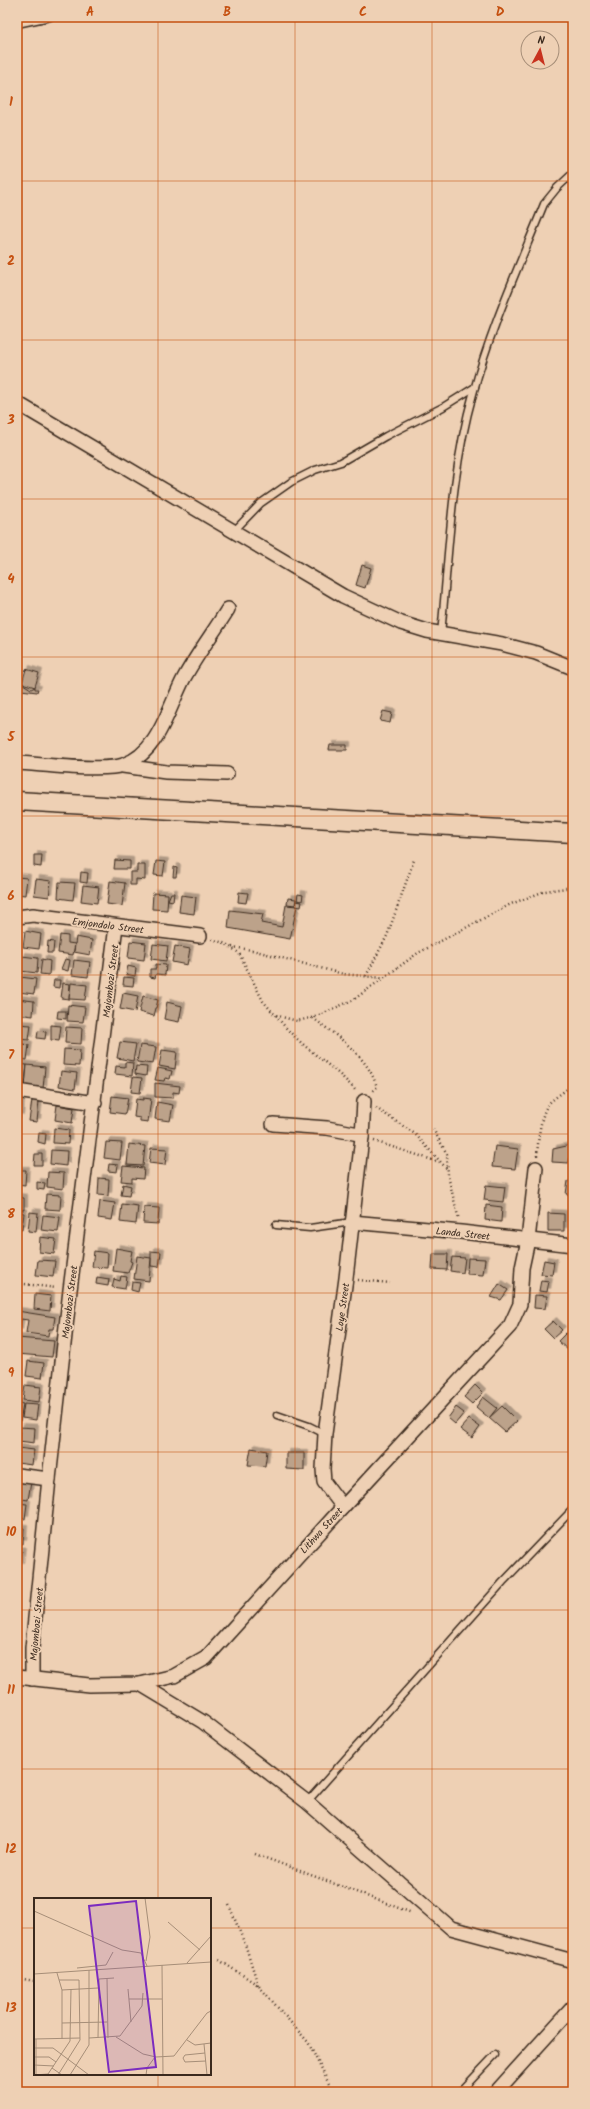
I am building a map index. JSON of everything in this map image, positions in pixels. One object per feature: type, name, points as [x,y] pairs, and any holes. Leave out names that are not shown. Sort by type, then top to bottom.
[{"type":"main road","points":[[17,801],[573,833]]},
{"type":"street","points":[[17,403],[343,596],[377,613],[401,623],[441,634],[502,644],[536,653],[573,668]]},
{"type":"street","points":[[123,766],[142,755],[158,735],[184,679],[228,609]]},
{"type":"street","points":[[17,763],[103,768],[123,766],[166,772],[227,774]]},
{"type":"street","name":"Emjondolo Street","points":[[17,917],[33,915],[200,936]]},
{"type":"street","name":"Majombozi Street","points":[[32,1679],[32,1648],[70,1290],[95,1103],[116,926]]},
{"type":"street","points":[[17,1091],[95,1103]]},
{"type":"street","name":"Loye Street","points":[[343,1507],[324,1482],[323,1469],[325,1434],[346,1278],[362,1137],[364,1100]]},
{"type":"street","points":[[273,1124],[326,1128],[359,1134],[362,1137]]},
{"type":"street","name":"Lithwa Street","points":[[17,1677],[90,1685],[140,1684],[174,1676],[206,1658],[510,1326],[520,1304],[522,1268],[528,1240],[536,1168]]},
{"type":"street","name":"Landa Street","points":[[352,1222],[461,1232],[573,1245]]},
{"type":"street","points":[[17,1475],[49,1479]]},
{"type":"street","points":[[140,1684],[203,1722],[307,1802],[451,1928],[573,1961]]},
{"type":"street","points":[[496,2092],[573,2007]]},
{"type":"lane","points":[[17,24],[50,17]]},
{"type":"lane","points":[[441,634],[458,466],[475,387],[486,351],[544,204],[556,188],[573,172]]},
{"type":"lane","points":[[234,531],[261,503],[291,482],[315,470],[341,462],[386,436],[443,407],[475,387]]},
{"type":"lane","points":[[276,1225],[310,1228],[352,1222]]},
{"type":"lane","points":[[277,1415],[309,1426],[325,1434]]},
{"type":"lane","points":[[307,1802],[503,1582],[573,1509]]},
{"type":"lane","points":[[460,2092],[495,2055]]},
{"type":"path","points":[[366,976],[387,936],[414,860]]},
{"type":"path","points":[[275,1015],[297,1021],[313,1018],[354,1000],[418,952],[511,904],[546,891],[573,887]]},
{"type":"path","points":[[200,936],[229,946],[252,950],[343,974],[383,978]]},
{"type":"path","points":[[229,946],[239,953],[263,1001],[287,1031],[343,1076],[364,1100],[415,1134],[448,1169]]},
{"type":"path","points":[[313,1018],[345,1043],[365,1062],[373,1074],[377,1087],[364,1100]]},
{"type":"path","points":[[536,1168],[539,1136],[547,1106],[566,1092],[573,1083]]},
{"type":"path","points":[[433,1129],[447,1154],[448,1169],[461,1232]]},
{"type":"path","points":[[362,1137],[441,1162]]},
{"type":"path","points":[[346,1278],[390,1283]]},
{"type":"path","points":[[17,1283],[70,1290]]},
{"type":"path","points":[[255,1854],[350,1888],[415,1914]]},
{"type":"path","points":[[229,1905],[246,1947],[258,1985]]},
{"type":"path","points":[[219,1960],[258,1985],[308,2042],[333,2092]]},
{"type":"path","points":[[17,1978],[34,1981]]},
{"type":"building","points":[[362,565],[371,568],[365,588],[356,585]]},
{"type":"building","points":[[26,669],[39,673],[35,687],[22,683]]},
{"type":"building","points":[[23,684],[31,689],[35,687],[35,689],[38,689],[37,692],[21,690]]},
{"type":"building","points":[[383,711],[392,713],[390,723],[380,721]]},
{"type":"building","points":[[330,745],[347,745],[347,750],[329,750]]},
{"type":"building","points":[[34,855],[42,855],[41,867],[34,866]]},
{"type":"building","points":[[115,860],[130,861],[130,869],[114,869]]},
{"type":"building","points":[[156,861],[165,862],[163,876],[154,875]]},
{"type":"building","points":[[137,865],[145,865],[145,880],[136,879],[136,885],[130,885],[130,872],[137,872]]},
{"type":"building","points":[[174,867],[177,868],[176,877],[173,877]]},
{"type":"building","points":[[81,872],[88,873],[87,883],[80,882]]},
{"type":"building","points":[[17,877],[27,878],[25,895],[17,894]]},
{"type":"building","points":[[36,879],[51,881],[49,897],[34,895]]},
{"type":"building","points":[[110,881],[125,883],[122,906],[107,904]]},
{"type":"building","points":[[59,882],[75,883],[73,900],[58,898]]},
{"type":"building","points":[[83,885],[99,887],[97,903],[81,901]]},
{"type":"building","points":[[239,892],[248,893],[246,903],[238,902]]},
{"type":"building","points":[[153,893],[168,894],[167,910],[152,909]]},
{"type":"building","points":[[171,893],[174,893],[173,901],[168,900]]},
{"type":"building","points":[[298,894],[303,895],[302,901],[297,900]]},
{"type":"building","points":[[181,895],[196,897],[194,914],[179,912]]},
{"type":"building","points":[[288,898],[296,899],[295,905],[287,904]]},
{"type":"building","points":[[296,901],[302,902],[301,907],[295,906]]},
{"type":"building","points":[[286,905],[297,906],[290,939],[228,928],[230,910],[263,914],[261,923],[282,927]]},
{"type":"building","points":[[25,931],[41,934],[39,949],[23,947]]},
{"type":"building","points":[[60,935],[68,936],[68,943],[75,944],[73,955],[58,953]]},
{"type":"building","points":[[76,937],[92,940],[90,955],[74,952]]},
{"type":"building","points":[[48,941],[54,942],[53,953],[47,953]]},
{"type":"building","points":[[130,941],[146,943],[144,960],[128,958]]},
{"type":"building","points":[[153,944],[168,946],[166,961],[151,959]]},
{"type":"building","points":[[175,946],[190,949],[187,965],[172,962]]},
{"type":"building","points":[[22,956],[38,958],[37,973],[20,971]]},
{"type":"building","points":[[42,959],[50,961],[49,975],[40,974]]},
{"type":"building","points":[[65,959],[70,960],[68,971],[61,969]]},
{"type":"building","points":[[74,960],[90,962],[88,977],[72,975]]},
{"type":"building","points":[[156,964],[166,965],[165,975],[156,974],[155,978],[150,977],[150,969],[156,969]]},
{"type":"building","points":[[128,966],[136,968],[135,976],[126,974]]},
{"type":"building","points":[[20,977],[36,979],[34,994],[18,992]]},
{"type":"building","points":[[124,977],[134,978],[133,986],[123,985]]},
{"type":"building","points":[[54,980],[60,980],[59,988],[53,987]]},
{"type":"building","points":[[63,983],[70,984],[69,999],[61,998]]},
{"type":"building","points":[[71,983],[87,985],[85,1000],[69,999]]},
{"type":"building","points":[[123,993],[138,996],[135,1012],[120,1009]]},
{"type":"building","points":[[143,996],[158,1000],[154,1016],[139,1012]]},
{"type":"building","points":[[17,999],[34,1001],[33,1016],[17,1014]]},
{"type":"building","points":[[167,1002],[182,1006],[179,1022],[164,1019]]},
{"type":"building","points":[[68,1005],[85,1007],[83,1022],[67,1021]]},
{"type":"building","points":[[58,1011],[66,1011],[66,1019],[57,1018]]},
{"type":"building","points":[[17,1024],[31,1025],[29,1040],[17,1039]]},
{"type":"building","points":[[51,1025],[61,1026],[59,1041],[51,1040]]},
{"type":"building","points":[[66,1027],[82,1028],[81,1044],[65,1043]]},
{"type":"building","points":[[38,1031],[46,1032],[45,1039],[37,1038]]},
{"type":"building","points":[[120,1042],[136,1044],[133,1061],[117,1058]]},
{"type":"building","points":[[17,1043],[29,1045],[27,1060],[17,1059]]},
{"type":"building","points":[[140,1045],[156,1047],[153,1064],[137,1062]]},
{"type":"building","points":[[64,1049],[80,1050],[79,1066],[63,1065]]},
{"type":"building","points":[[162,1050],[177,1052],[175,1069],[159,1066]]},
{"type":"building","points":[[125,1062],[133,1063],[132,1076],[115,1074],[116,1066],[125,1067]]},
{"type":"building","points":[[17,1064],[27,1065],[24,1088],[17,1087]]},
{"type":"building","points":[[27,1065],[45,1067],[43,1089],[25,1087]]},
{"type":"building","points":[[136,1066],[147,1067],[146,1076],[135,1074]]},
{"type":"building","points":[[158,1068],[172,1071],[170,1079],[165,1078],[164,1081],[155,1080]]},
{"type":"building","points":[[61,1071],[77,1073],[75,1089],[59,1086]]},
{"type":"building","points":[[133,1077],[142,1078],[140,1093],[131,1092]]},
{"type":"building","points":[[155,1083],[180,1086],[179,1093],[173,1092],[173,1098],[155,1097]]},
{"type":"building","points":[[112,1096],[128,1098],[125,1114],[110,1112]]},
{"type":"building","points":[[143,1098],[151,1099],[148,1122],[140,1121],[140,1118],[134,1117],[136,1099],[143,1100]]},
{"type":"building","points":[[32,1100],[39,1101],[37,1122],[29,1121]]},
{"type":"building","points":[[17,1102],[21,1102],[20,1118],[17,1117]]},
{"type":"building","points":[[157,1102],[173,1105],[170,1121],[155,1119]]},
{"type":"building","points":[[57,1105],[74,1108],[72,1123],[55,1120]]},
{"type":"building","points":[[54,1128],[69,1130],[68,1144],[53,1143]]},
{"type":"building","points":[[39,1133],[46,1134],[45,1144],[38,1142]]},
{"type":"building","points":[[106,1142],[122,1143],[120,1160],[104,1158]]},
{"type":"building","points":[[129,1144],[145,1146],[143,1166],[127,1165]]},
{"type":"building","points":[[571,1145],[569,1163],[552,1162],[553,1149]]},
{"type":"building","points":[[495,1146],[518,1149],[515,1169],[492,1167]]},
{"type":"building","points":[[151,1148],[167,1149],[165,1165],[149,1163]]},
{"type":"building","points":[[51,1150],[67,1151],[66,1166],[50,1164]]},
{"type":"building","points":[[35,1154],[42,1154],[42,1165],[34,1165]]},
{"type":"building","points":[[109,1164],[118,1165],[117,1172],[108,1171]]},
{"type":"building","points":[[123,1166],[144,1168],[143,1179],[132,1178],[132,1182],[121,1181]]},
{"type":"building","points":[[17,1170],[26,1170],[25,1185],[17,1184]]},
{"type":"building","points":[[48,1172],[64,1173],[63,1189],[47,1187]]},
{"type":"building","points":[[99,1178],[109,1179],[108,1196],[98,1195]]},
{"type":"building","points":[[568,1181],[573,1182],[573,1195],[566,1194]]},
{"type":"building","points":[[37,1182],[45,1183],[44,1190],[37,1189]]},
{"type":"building","points":[[123,1184],[131,1186],[129,1196],[121,1195]]},
{"type":"building","points":[[486,1185],[505,1187],[503,1202],[484,1200]]},
{"type":"building","points":[[46,1194],[61,1195],[60,1210],[45,1209]]},
{"type":"building","points":[[17,1197],[24,1198],[24,1210],[17,1209]]},
{"type":"building","points":[[100,1201],[115,1203],[112,1220],[98,1218]]},
{"type":"building","points":[[122,1204],[138,1206],[136,1224],[120,1222]]},
{"type":"building","points":[[486,1205],[502,1207],[501,1222],[485,1220]]},
{"type":"building","points":[[144,1207],[159,1208],[158,1224],[143,1223]]},
{"type":"building","points":[[17,1212],[24,1213],[22,1229],[17,1228]]},
{"type":"building","points":[[30,1212],[38,1213],[36,1232],[28,1231]]},
{"type":"building","points":[[548,1213],[564,1214],[564,1231],[548,1231]]},
{"type":"building","points":[[43,1215],[60,1217],[58,1232],[41,1230]]},
{"type":"building","points":[[40,1237],[56,1239],[54,1254],[39,1252]]},
{"type":"building","points":[[116,1248],[132,1251],[130,1261],[132,1262],[128,1273],[113,1271]]},
{"type":"building","points":[[94,1251],[108,1253],[107,1268],[92,1267]]},
{"type":"building","points":[[151,1251],[161,1252],[159,1267],[151,1266]]},
{"type":"building","points":[[433,1254],[448,1254],[447,1270],[432,1269]]},
{"type":"building","points":[[137,1256],[151,1258],[149,1281],[134,1279]]},
{"type":"building","points":[[452,1257],[465,1258],[463,1273],[450,1271]]},
{"type":"building","points":[[468,1258],[485,1259],[483,1275],[467,1274]]},
{"type":"building","points":[[38,1260],[55,1261],[53,1277],[36,1275]]},
{"type":"building","points":[[544,1260],[554,1262],[552,1275],[541,1274]]},
{"type":"building","points":[[121,1276],[127,1277],[125,1289],[112,1287],[114,1279],[120,1281]]},
{"type":"building","points":[[97,1277],[109,1279],[108,1286],[96,1284]]},
{"type":"building","points":[[541,1280],[549,1281],[547,1292],[539,1291]]},
{"type":"building","points":[[132,1282],[140,1283],[138,1292],[131,1290]]},
{"type":"building","points":[[499,1284],[508,1290],[501,1300],[491,1297]]},
{"type":"building","points":[[35,1294],[51,1296],[50,1311],[34,1309]]},
{"type":"building","points":[[535,1295],[547,1296],[545,1309],[534,1308]]},
{"type":"building","points":[[17,1311],[55,1317],[53,1329],[49,1329],[48,1336],[26,1333],[28,1320],[21,1319],[19,1333],[17,1332]]},
{"type":"building","points":[[553,1321],[562,1330],[553,1338],[544,1329]]},
{"type":"building","points":[[566,1333],[573,1340],[573,1346],[569,1351],[558,1341]]},
{"type":"building","points":[[17,1338],[54,1341],[52,1357],[17,1354]]},
{"type":"building","points":[[28,1361],[44,1363],[42,1378],[26,1376]]},
{"type":"building","points":[[25,1385],[41,1387],[39,1402],[23,1400]]},
{"type":"building","points":[[475,1385],[483,1393],[472,1404],[464,1397]]},
{"type":"building","points":[[483,1397],[497,1408],[489,1418],[476,1407]]},
{"type":"building","points":[[17,1403],[23,1404],[20,1422],[17,1421]]},
{"type":"building","points":[[24,1404],[38,1405],[36,1420],[22,1418]]},
{"type":"building","points":[[502,1406],[517,1421],[505,1432],[489,1418]]},
{"type":"building","points":[[456,1407],[464,1413],[455,1424],[448,1418]]},
{"type":"building","points":[[469,1419],[480,1427],[472,1438],[460,1429]]},
{"type":"building","points":[[20,1427],[35,1428],[34,1443],[19,1441]]},
{"type":"building","points":[[18,1448],[34,1450],[32,1465],[17,1463]]},
{"type":"building","points":[[251,1448],[267,1451],[265,1466],[248,1465]]},
{"type":"building","points":[[286,1453],[304,1453],[304,1470],[286,1469]]},
{"type":"building","points":[[17,1480],[31,1482],[28,1500],[17,1498]]},
{"type":"building","points":[[17,1503],[27,1504],[25,1519],[17,1518]]},
{"type":"building","points":[[17,1528],[24,1528],[23,1544],[17,1543]]},
{"type":"building","points":[[17,1550],[22,1551],[20,1566],[17,1566]]}]
